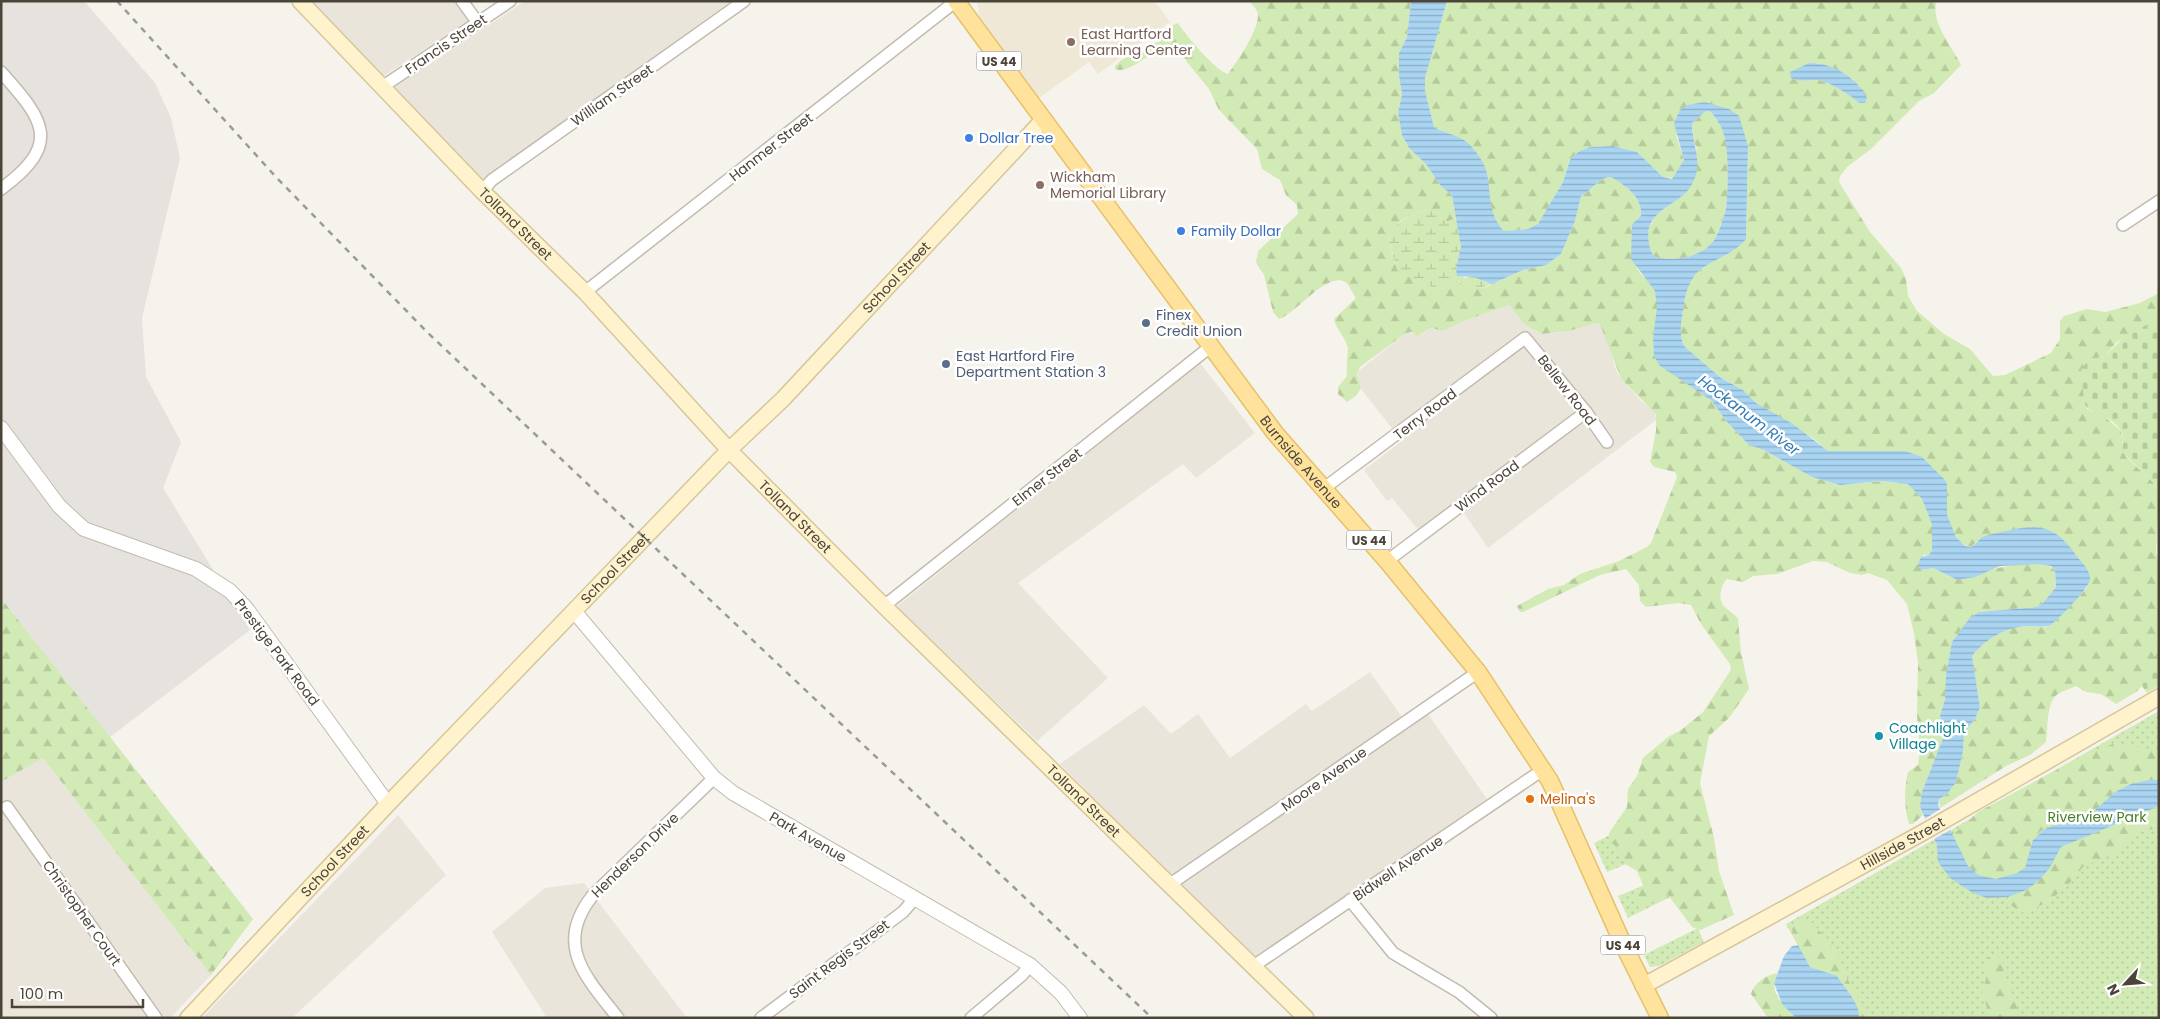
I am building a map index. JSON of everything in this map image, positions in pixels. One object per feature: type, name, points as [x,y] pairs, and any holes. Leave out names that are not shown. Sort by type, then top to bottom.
[{"type":"main road","name":"Tolland Street","points":[[300,1],[482,191],[585,292],[729,450],[884,606],[1306,1018]]},
{"type":"main road","name":"Burnside Avenue","points":[[956,1],[1275,433],[1387,561],[1478,672],[1544,769],[1643,986],[1660,1018]]},
{"type":"main road","name":"School Street","points":[[188,1018],[388,804],[729,450],[783,399],[1043,120]]},
{"type":"main road","name":"Hillside Street","points":[[1643,986],[1951,817],[2159,697]]},
{"type":"street","points":[[462,1],[478,23]]},
{"type":"street","name":"Francis Street","points":[[382,87],[510,1]]},
{"type":"street","name":"William Street","points":[[482,191],[492,180],[744,1]]},
{"type":"street","name":"Hanmer Street","points":[[585,292],[956,1]]},
{"type":"street","points":[[1,72],[30,103],[37,116],[41,133],[34,160],[18,177],[1,190]]},
{"type":"street","points":[[2123,225],[2159,201]]},
{"type":"street","name":"Bellew Road","points":[[1526,338],[1586,412],[1607,442]]},
{"type":"street","name":"Terry Road","points":[[1323,489],[1526,338]]},
{"type":"street","name":"Elmer Street","points":[[884,606],[1210,347]]},
{"type":"street","name":"Wind Road","points":[[1387,561],[1586,412]]},
{"type":"street","name":"Prestige Park Road","points":[[1,428],[59,506],[84,529],[196,570],[230,591],[246,608],[388,804]]},
{"type":"street","name":"Park Avenue","points":[[574,611],[714,778],[733,792],[1030,965],[1061,993],[1080,1018]]},
{"type":"street","name":"Moore Avenue","points":[[1169,885],[1478,672]]},
{"type":"street","name":"Bidwell Avenue","points":[[1252,967],[1544,769]]},
{"type":"street","name":"Henderson Drive","points":[[618,1018],[581,969],[576,955],[574,938],[576,922],[582,908],[593,895],[714,778]]},
{"type":"street","name":"Christopher Court","points":[[7,807],[156,1018]]},
{"type":"street","name":"Saint Regis Street","points":[[760,1018],[903,912],[915,898]]},
{"type":"street","points":[[1350,900],[1393,953],[1459,992],[1491,1018]]},
{"type":"street","points":[[971,1018],[1022,975],[1030,965]]},
{"type":"shaded area","points":[[1,1],[84,1],[155,83],[171,118],[180,158],[142,318],[146,377],[181,442],[163,488],[250,630],[110,737],[1,598]]},
{"type":"shaded area","points":[[311,1],[454,1],[468,21],[382,77]]},
{"type":"shaded area","points":[[525,1],[731,1],[481,180],[393,88]]},
{"type":"shaded area","name":"East Hartford Learning Center","points":[[977,1],[1155,1],[1170,22],[1098,74],[1089,62],[1039,98],[979,16]]},
{"type":"shaded area","points":[[1509,305],[1524,324],[1542,334],[1563,332],[1595,323],[1600,324],[1606,334],[1615,368],[1621,379],[1641,401],[1655,412],[1656,420],[1488,548],[1457,503],[1420,532],[1392,498],[1387,501],[1364,470],[1402,441],[1361,389],[1357,372],[1406,333],[1422,334],[1432,328],[1443,331],[1464,321]]},
{"type":"shaded area","points":[[1200,363],[1255,433],[1196,478],[1183,464],[1018,583],[1108,678],[1037,741],[896,607]]},
{"type":"shaded area","points":[[1370,672],[1409,727],[1428,714],[1487,799],[1254,959],[1060,764],[1144,705],[1171,734],[1198,714],[1230,758],[1306,704],[1312,711]]},
{"type":"shaded area","points":[[43,758],[211,975],[170,1018],[1,1018],[1,782]]},
{"type":"shaded area","points":[[398,815],[446,875],[292,1018],[202,1018]]},
{"type":"shaded area","points":[[584,883],[687,1018],[547,1018],[492,932],[545,888]]},
{"type":"green space","points":[[1249,1],[1411,1],[1407,37],[1399,53],[1399,76],[1402,94],[1398,113],[1402,135],[1409,148],[1426,164],[1441,186],[1452,195],[1457,218],[1446,222],[1435,212],[1427,210],[1401,220],[1388,237],[1395,264],[1418,283],[1441,289],[1457,282],[1480,288],[1523,270],[1546,265],[1561,254],[1575,221],[1581,196],[1599,182],[1611,177],[1632,192],[1641,209],[1641,216],[1632,224],[1633,248],[1638,270],[1655,291],[1657,314],[1653,337],[1689,384],[1712,401],[1727,422],[1749,445],[1764,450],[1812,477],[1840,485],[1882,481],[1908,484],[1922,499],[1932,523],[1932,550],[1929,555],[1923,555],[1921,570],[1933,568],[1954,579],[1991,569],[2021,564],[2047,565],[2055,570],[2056,587],[2043,603],[2036,607],[1979,612],[1950,651],[1945,699],[1940,716],[1944,736],[1920,807],[1923,815],[1913,824],[1909,824],[1907,818],[1905,792],[1908,772],[1918,765],[1920,750],[1917,715],[1918,663],[1914,633],[1907,604],[1887,580],[1868,573],[1862,575],[1850,573],[1827,562],[1813,561],[1777,574],[1753,576],[1743,582],[1727,579],[1721,589],[1721,602],[1738,619],[1741,652],[1749,689],[1729,718],[1709,736],[1700,783],[1714,838],[1719,871],[1734,915],[1700,930],[1692,927],[1668,895],[1647,904],[1638,904],[1635,896],[1644,887],[1637,871],[1625,864],[1619,850],[1609,839],[1609,833],[1627,807],[1628,789],[1637,776],[1643,758],[1703,712],[1731,670],[1730,664],[1701,624],[1691,605],[1679,603],[1646,607],[1640,601],[1639,585],[1626,569],[1600,575],[1523,612],[1520,612],[1517,606],[1548,589],[1564,585],[1580,574],[1619,561],[1647,547],[1651,543],[1677,477],[1675,472],[1654,467],[1650,462],[1656,431],[1656,414],[1621,379],[1600,324],[1595,323],[1569,331],[1542,334],[1524,324],[1509,305],[1464,321],[1443,331],[1432,328],[1417,336],[1412,332],[1406,333],[1360,367],[1357,374],[1361,388],[1357,395],[1347,402],[1338,394],[1338,387],[1347,376],[1348,348],[1334,319],[1356,298],[1350,287],[1347,283],[1338,280],[1329,282],[1286,316],[1279,319],[1273,312],[1264,275],[1256,262],[1258,251],[1298,214],[1297,205],[1286,195],[1280,180],[1262,169],[1257,149],[1219,110],[1209,89],[1182,54],[1173,46],[1158,50],[1128,68],[1115,69],[1115,66],[1131,54],[1161,40],[1178,23],[1209,60],[1228,74],[1247,46],[1255,28],[1258,14]]},
{"type":"green space","points":[[1447,1],[1937,1],[1935,9],[1939,25],[1961,65],[1934,93],[1919,101],[1871,149],[1847,167],[1840,176],[1839,182],[1870,232],[1901,268],[1906,279],[1908,296],[1917,311],[1944,334],[1970,349],[1993,376],[2005,375],[2051,353],[2060,339],[2060,321],[2064,316],[2087,309],[2105,312],[2140,303],[2159,293],[2159,319],[2117,342],[2105,356],[2093,359],[2082,370],[2085,387],[2084,404],[2087,409],[2104,416],[2120,430],[2123,437],[2122,449],[2126,457],[2152,481],[2159,491],[2156,553],[2159,559],[2159,650],[2146,673],[2144,684],[2136,692],[2116,704],[2101,694],[2086,692],[2076,686],[2060,693],[2054,697],[2049,709],[2046,742],[2030,755],[2006,766],[1940,808],[1939,799],[1947,794],[1953,784],[1963,751],[1964,733],[1975,719],[1980,707],[1972,656],[1983,644],[2004,631],[2029,626],[2043,627],[2053,623],[2080,596],[2088,585],[2088,573],[2084,567],[1996,533],[1980,539],[1971,547],[1965,545],[1955,536],[1949,522],[1944,479],[1888,451],[1828,451],[1814,439],[1756,403],[1743,390],[1721,378],[1684,346],[1681,335],[1681,323],[1686,296],[1691,282],[1697,272],[1733,250],[1746,238],[1748,146],[1705,102],[1676,135],[1684,160],[1675,178],[1663,177],[1637,152],[1613,146],[1589,147],[1578,152],[1570,160],[1563,182],[1539,224],[1528,229],[1504,231],[1495,222],[1489,198],[1487,173],[1467,142],[1434,127],[1425,91],[1425,78]],"holes":[[[1818,63],[1853,79],[1859,103],[1840,89],[1823,81],[1791,78],[1809,64]]]},
{"type":"green space","points":[[1706,111],[1711,112],[1725,135],[1728,160],[1726,208],[1723,218],[1716,237],[1705,249],[1680,258],[1655,257],[1651,253],[1647,235],[1650,226],[1656,215],[1681,196],[1697,148],[1694,142],[1692,123]]},
{"type":"green space","points":[[1427,210],[1435,212],[1446,222],[1457,218],[1461,248],[1456,269],[1464,278],[1473,277],[1492,284],[1480,288],[1457,282],[1441,289],[1418,283],[1397,270],[1388,237],[1391,231],[1402,220]]},
{"type":"green space","points":[[2159,319],[2159,491],[2152,481],[2122,452],[2123,436],[2116,424],[2085,405],[2081,370],[2088,361],[2105,356],[2126,335]]},
{"type":"green space","points":[[1,598],[253,919],[211,975],[43,758],[1,782]]},
{"type":"green space","points":[[2159,650],[2159,686],[2147,693],[2142,686],[2145,673]]},
{"type":"green space","name":"Riverview Park","points":[[2159,711],[2159,1018],[1806,1018],[1826,996],[1786,924]],"holes":[[[2061,889],[2046,903],[2026,912],[2007,901]]]},
{"type":"green space","points":[[2116,743],[2159,751],[2159,780],[2147,780],[2125,786],[2115,792],[2093,813],[2048,827],[2036,836],[2032,843],[2027,865],[2014,874],[2006,877],[1989,878],[1981,876],[1968,867],[1961,856],[1953,835],[1978,812],[2088,753]]},
{"type":"green space","points":[[1676,802],[1693,836],[1607,872],[1594,843]]},
{"type":"green space","points":[[2159,806],[2159,827],[2138,833],[2117,852],[2083,867],[2066,887],[2046,903],[2024,913],[2008,904],[2008,897],[2026,890],[2037,882],[2049,869],[2061,847]]},
{"type":"green space","points":[[1674,873],[1682,891],[1628,918],[1618,896]]},
{"type":"green space","points":[[1799,921],[1813,923],[1835,950],[1848,980],[1870,1018],[1859,1018],[1855,1001],[1836,976],[1813,969],[1810,966],[1800,949],[1791,926]]},
{"type":"green space","points":[[1698,928],[1704,942],[1659,966],[1650,967],[1644,955]]},
{"type":"green space","points":[[1996,956],[2003,960],[2004,973],[2016,1003],[2018,1018],[1991,1018],[1982,993],[1986,979],[1984,965],[1989,957]]},
{"type":"green space","points":[[1777,973],[1774,984],[1776,994],[1796,1018],[1768,1018],[1751,994],[1761,980]]},
{"type":"water","name":"Hockanum River","points":[[1411,1],[1447,1],[1425,78],[1425,91],[1434,127],[1466,141],[1482,161],[1487,173],[1495,218],[1504,231],[1528,229],[1538,224],[1563,182],[1570,160],[1578,152],[1589,147],[1613,146],[1637,152],[1663,177],[1672,179],[1684,160],[1674,123],[1680,110],[1688,105],[1705,102],[1729,109],[1739,116],[1748,146],[1746,239],[1733,250],[1697,272],[1691,282],[1687,289],[1681,324],[1681,338],[1684,346],[1721,378],[1743,390],[1756,403],[1793,424],[1828,451],[1905,451],[1922,457],[1947,484],[1947,515],[1956,537],[1965,546],[1971,547],[1983,537],[1996,533],[2028,527],[2046,529],[2069,545],[2090,575],[2089,582],[2080,595],[2051,625],[2019,627],[2004,631],[1983,644],[1972,656],[1980,707],[1975,719],[1964,733],[1963,751],[1956,782],[1947,794],[1939,799],[1938,805],[1968,866],[1978,875],[1996,879],[2017,873],[2025,868],[2033,840],[2045,829],[2072,818],[2091,814],[2115,792],[2131,784],[2159,780],[2159,806],[2061,847],[2049,869],[2037,882],[2026,890],[2008,897],[1987,898],[1973,893],[1950,878],[1938,862],[1937,845],[1920,807],[1922,792],[1944,736],[1940,716],[1945,699],[1946,675],[1952,642],[1969,619],[1979,612],[2036,607],[2043,603],[2056,587],[2055,570],[2051,566],[2039,564],[2000,566],[1975,577],[1957,580],[1933,568],[1921,570],[1918,565],[1921,557],[1929,555],[1932,550],[1932,524],[1922,499],[1908,484],[1882,481],[1840,485],[1812,477],[1764,450],[1749,445],[1727,422],[1712,401],[1659,365],[1654,355],[1653,337],[1657,308],[1655,291],[1631,259],[1632,224],[1641,216],[1641,209],[1632,192],[1611,177],[1599,182],[1581,196],[1575,221],[1561,254],[1546,265],[1523,270],[1492,284],[1473,277],[1457,276],[1456,269],[1461,247],[1452,195],[1441,186],[1426,164],[1409,148],[1402,135],[1398,113],[1402,94],[1399,76],[1399,53],[1407,37]],"holes":[[[1706,111],[1711,112],[1719,123],[1726,142],[1728,182],[1726,208],[1718,232],[1711,244],[1697,253],[1671,259],[1655,257],[1649,243],[1648,232],[1651,223],[1657,215],[1680,198],[1692,184],[1697,169],[1692,123]]]},
{"type":"water","points":[[1809,63],[1817,63],[1835,68],[1850,78],[1863,91],[1867,98],[1865,103],[1859,103],[1828,83],[1818,80],[1791,78],[1790,72]]},
{"type":"water","points":[[1798,945],[1810,967],[1837,976],[1855,1002],[1859,1018],[1796,1018],[1782,1004],[1774,983],[1784,956],[1792,946]]},
{"type":"pier","points":[[1942,808],[1952,829],[1932,840],[1923,820]]},
{"type":"railway","points":[[117,1],[275,176],[427,332],[1152,1018]]},
{"type":"place","name":"East Hartford Learning Center","points":[[1071,42]]},
{"type":"place","name":"Dollar Tree","points":[[969,138]]},
{"type":"place","name":"Wickham Memorial Library","points":[[1040,185]]},
{"type":"place","name":"Family Dollar","points":[[1181,231]]},
{"type":"place","name":"Finex Credit Union","points":[[1146,323]]},
{"type":"place","name":"East Hartford Fire Department Station 3","points":[[946,364]]},
{"type":"place","name":"Coachlight Village","points":[[1879,736]]},
{"type":"place","name":"Melina's","points":[[1530,799]]}]
